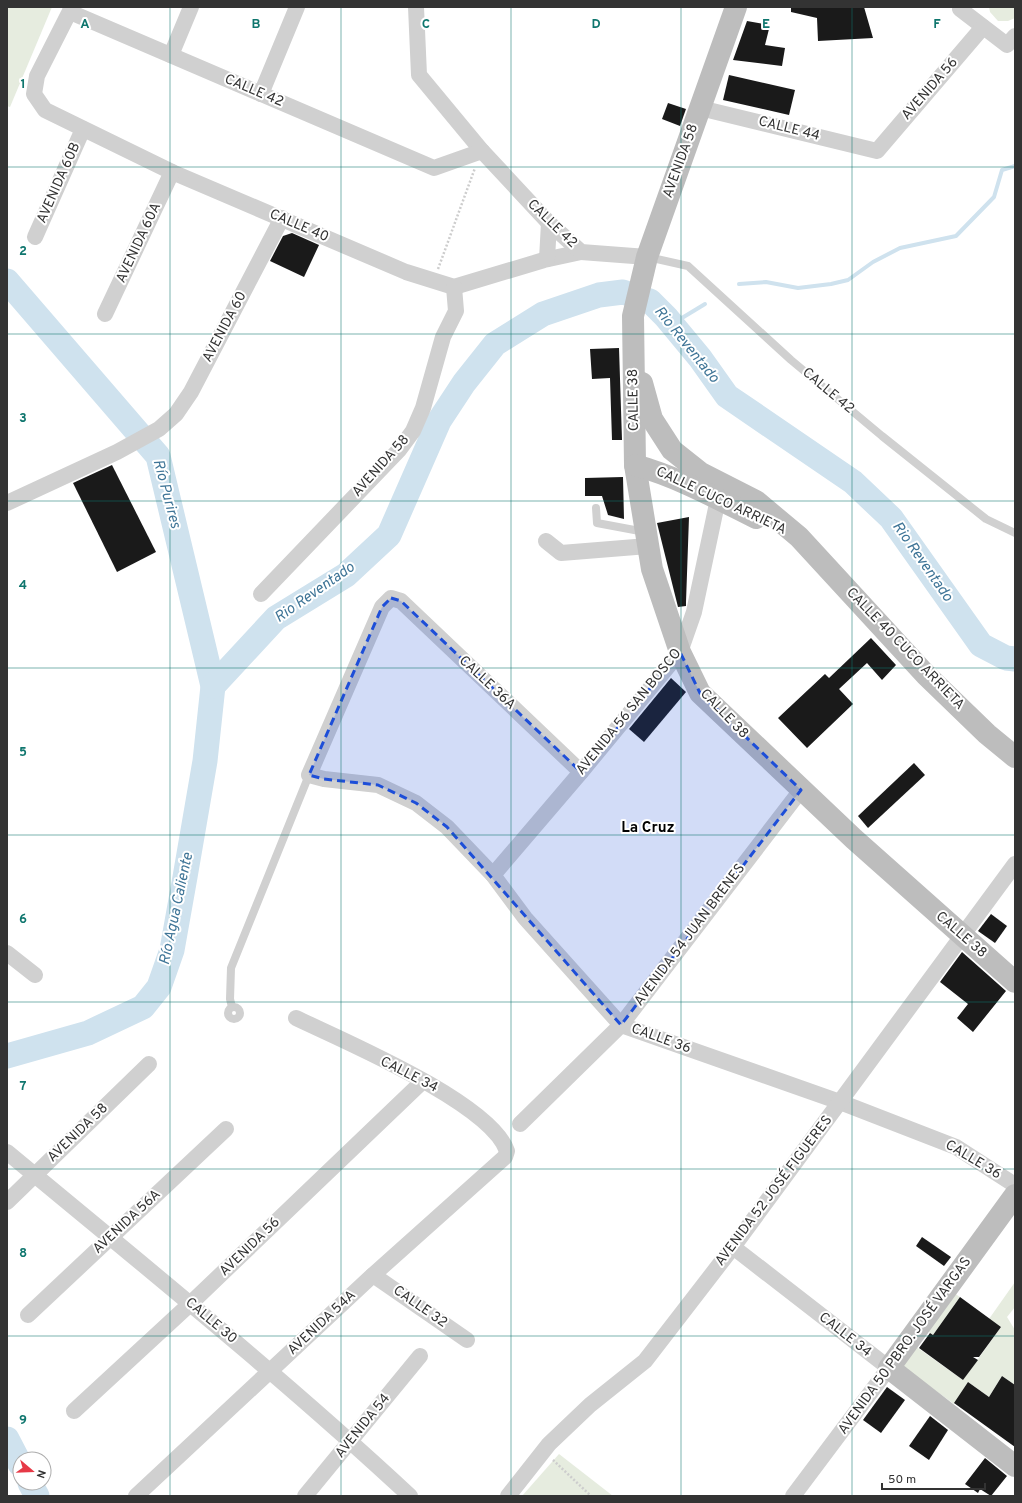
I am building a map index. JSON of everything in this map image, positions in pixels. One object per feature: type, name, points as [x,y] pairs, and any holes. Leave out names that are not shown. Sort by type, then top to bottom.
[{"type":"main road","name":"AVENIDA 58","points":[[633,314],[645,264],[736,7]]},
{"type":"main road","name":"CALLE 38","points":[[633,314],[635,465],[652,569],[680,652],[700,693],[801,790],[1015,982]]},
{"type":"main road","name":"CALLE CUCO ARRIETA","points":[[633,314],[638,367],[645,399],[652,419],[663,439],[672,450],[701,473],[756,501],[799,537]]},
{"type":"main road","name":"CALLE CUCO ARRIETA","points":[[635,465],[660,472],[799,537]]},
{"type":"main road","name":"CALLE 40 CUCO ARRIETA","points":[[799,537],[926,676],[987,734],[1015,757]]},
{"type":"main road","name":"AVENIDA 50 PBRO. JOSÉ VARGAS","points":[[889,1368],[1015,1195]]},
{"type":"main road","name":"CALLE 34","points":[[889,1368],[1015,1466]]},
{"type":"street","points":[[171,55],[191,7]]},
{"type":"street","points":[[261,94],[297,7]]},
{"type":"street","points":[[416,7],[419,74],[482,151]]},
{"type":"street","points":[[961,8],[983,27],[1011,40]]},
{"type":"street","name":"CALLE 42","points":[[71,9],[171,55],[434,168],[482,151],[549,223],[581,252],[645,264]]},
{"type":"street","name":"CALLE 40","points":[[71,9],[37,76],[34,94],[45,110],[172,172],[406,272],[454,287]]},
{"type":"street","name":"AVENIDA 56","points":[[877,151],[983,27]]},
{"type":"street","name":"CALLE 44","points":[[700,108],[877,151]]},
{"type":"street","name":"AVENIDA 60B","points":[[35,237],[83,128]]},
{"type":"street","name":"AVENIDA 60A","points":[[105,314],[172,172]]},
{"type":"street","name":"AVENIDA 60","points":[[7,503],[117,452],[159,429],[176,414],[191,392],[282,218]]},
{"type":"street","points":[[547,259],[549,223]]},
{"type":"street","points":[[454,287],[547,259],[581,252]]},
{"type":"street","name":"AVENIDA 58","points":[[261,594],[398,450],[413,432],[423,408],[443,338],[456,311],[454,287]]},
{"type":"street","name":"AVENIDA 56 SAN BOSCO","points":[[493,875],[581,772],[680,652],[694,612],[718,499]]},
{"type":"street","points":[[546,541],[561,553],[647,539]]},
{"type":"street","name":"CALLE 36A","points":[[309,775],[382,607],[391,598],[401,601],[581,772]]},
{"type":"street","name":"CALLE 36","points":[[309,775],[324,779],[378,785],[416,803],[447,827],[493,875],[525,918],[621,1025],[840,1102],[956,1147],[1015,1185]]},
{"type":"street","name":"AVENIDA 54 JUAN BRENES","points":[[520,1124],[621,1025],[801,790]]},
{"type":"street","name":"AVENIDA 52 JOSÉ FIGUERES","points":[[508,1496],[544,1452],[590,1405],[640,1367],[733,1247],[1015,864]]},
{"type":"street","points":[[7,953],[35,975]]},
{"type":"street","name":"CALLE 34","points":[[296,1018],[423,1081],[464,1104],[487,1124],[505,1144],[507,1151]]},
{"type":"street","name":"AVENIDA 58","points":[[7,1202],[149,1064]]},
{"type":"street","name":"AVENIDA 56","points":[[74,1411],[190,1304],[423,1081]]},
{"type":"street","name":"AVENIDA 56A","points":[[28,1315],[226,1130]]},
{"type":"street","name":"AVENIDA 54A","points":[[136,1496],[373,1274],[505,1157],[507,1151]]},
{"type":"street","name":"CALLE 30","points":[[7,1152],[270,1371],[351,1441],[410,1496]]},
{"type":"street","name":"CALLE 34","points":[[733,1247],[889,1368]]},
{"type":"street","name":"CALLE 32","points":[[373,1274],[467,1340]]},
{"type":"street","name":"AVENIDA 54","points":[[305,1496],[420,1356]]},
{"type":"street","name":"AVENIDA 50 PBRO. JOSÉ VARGAS","points":[[794,1496],[889,1368]]},
{"type":"lane","name":"CALLE 42","points":[[645,264],[688,266],[791,360],[882,436],[986,519],[1015,534]]},
{"type":"lane","points":[[596,508],[597,523],[647,539]]},
{"type":"lane","points":[[232,1007],[230,999],[231,968],[309,775]]},
{"type":"path","points":[[434,280],[482,151]]},
{"type":"path","points":[[544,1452],[591,1496]]},
{"type":"highlighted area","points":[[391,598],[401,601],[581,772],[680,652],[700,693],[801,790],[621,1025],[447,827],[416,803],[378,785],[324,779],[309,775],[382,607]]},
{"type":"shaded area","points":[[7,7],[52,7],[10,107],[7,106]]},
{"type":"shaded area","points":[[989,7],[1015,7],[1015,18],[1008,21],[998,21],[990,12]]},
{"type":"shaded area","points":[[1015,1282],[1015,1307],[1007,1317],[1015,1330],[1015,1385],[1002,1376],[989,1397],[968,1382],[954,1404],[900,1365],[915,1346],[963,1380],[1001,1327],[989,1319]]},
{"type":"shaded area","points":[[954,1293],[960,1297],[933,1335],[926,1330]]},
{"type":"shaded area","points":[[559,1454],[613,1496],[522,1496]]},
{"type":"building","points":[[791,7],[864,7],[873,38],[818,41],[817,18],[791,12]]},
{"type":"building","points":[[747,21],[770,25],[765,45],[785,48],[782,66],[733,60]]},
{"type":"building","points":[[729,75],[795,90],[789,115],[723,100]]},
{"type":"building","points":[[668,103],[686,109],[680,126],[662,119]]},
{"type":"building","points":[[292,233],[319,245],[304,277],[270,261],[283,236]]},
{"type":"building","points":[[619,348],[622,440],[612,440],[610,378],[592,379],[590,349]]},
{"type":"building","points":[[112,465],[156,552],[117,572],[73,483]]},
{"type":"building","points":[[623,477],[624,519],[608,515],[602,496],[585,496],[585,478]]},
{"type":"building","points":[[689,517],[686,606],[678,607],[657,523]]},
{"type":"building","points":[[871,638],[896,665],[882,680],[867,663],[839,689],[853,704],[807,748],[778,718],[825,674],[829,678]]},
{"type":"building","points":[[671,678],[686,692],[644,742],[629,729]]},
{"type":"building","points":[[914,763],[925,775],[868,828],[858,816]]},
{"type":"building","points":[[991,914],[1007,926],[995,943],[978,931]]},
{"type":"building","points":[[962,952],[1006,991],[973,1032],[957,1018],[968,1004],[940,982]]},
{"type":"building","points":[[922,1237],[951,1257],[944,1266],[916,1246]]},
{"type":"building","points":[[960,1297],[1001,1327],[979,1357],[973,1357],[978,1360],[963,1380],[919,1348],[930,1333],[933,1335]]},
{"type":"building","points":[[1002,1376],[1015,1385],[1015,1447],[954,1403],[968,1382],[989,1397]]},
{"type":"building","points":[[887,1387],[905,1400],[881,1433],[863,1420]]},
{"type":"building","points":[[930,1416],[948,1430],[929,1460],[909,1446]]},
{"type":"building","points":[[985,1458],[1007,1476],[991,1496],[980,1489],[978,1493],[965,1484]]},
{"type":"waterway","points":[[739,284],[766,282],[798,288],[831,284],[848,280],[873,262],[900,248],[956,236],[994,197],[1002,170],[1015,166]]},
{"type":"waterway","name":"Río Agua Caliente","points":[[7,281],[158,456],[213,686],[205,761],[172,950],[159,987],[143,1007],[88,1033],[7,1056]]},
{"type":"waterway","name":"Rio Reventado","points":[[213,686],[276,618],[346,575],[389,535],[439,421],[464,383],[495,344],[543,314],[599,295],[623,292],[650,301],[666,317],[700,358],[727,396],[853,482],[891,518],[981,645],[1006,658],[1015,659]]},
{"type":"waterway","points":[[672,324],[705,304]]},
{"type":"waterway","name":"Río Agua Caliente","points":[[7,1439],[13,1451]]},
{"type":"waterway","name":"Río Agua Caliente","points":[[34,1491],[37,1496]]},
{"type":"district","name":"La Cruz","points":[[648,828]]},
{"type":"water label","name":"Río Purires","points":[[166,494]]}]
